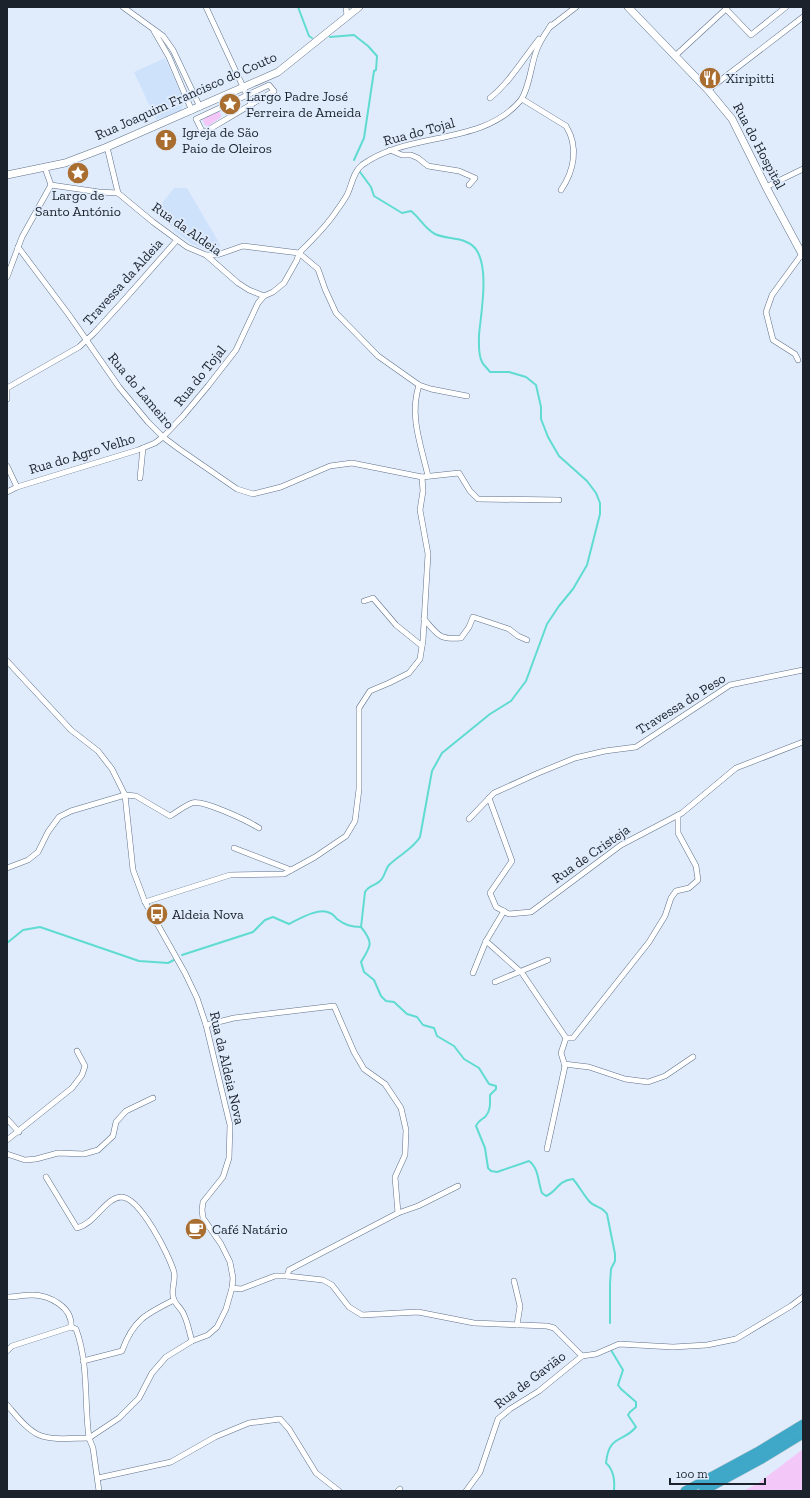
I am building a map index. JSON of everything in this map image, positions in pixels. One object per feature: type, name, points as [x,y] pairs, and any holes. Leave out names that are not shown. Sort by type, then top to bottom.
[{"type":"highway","points":[[685,1491],[757,1452],[803,1424]]},
{"type":"highway","points":[[703,1491],[762,1459],[803,1434]]},
{"type":"main road","name":"Rua Joaquim Francisco do Couto","points":[[7,175],[45,168],[107,147],[278,72],[359,7]]},
{"type":"main road","name":"Rua do Hospital","points":[[628,7],[708,90],[732,119],[802,255]]},
{"type":"street","points":[[123,7],[163,36],[173,50],[200,107]]},
{"type":"street","points":[[206,7],[251,104]]},
{"type":"street","points":[[346,7],[347,16]]},
{"type":"street","points":[[490,98],[518,69],[530,51],[551,25],[576,7]]},
{"type":"street","points":[[675,56],[727,8],[751,35],[786,7]]},
{"type":"street","points":[[708,90],[803,16]]},
{"type":"street","name":"Rua do Tojal","points":[[162,437],[183,416],[236,350],[258,303],[264,296],[273,292],[284,284],[297,260],[299,253],[337,211],[347,194],[357,170],[370,160],[390,150],[476,129],[494,122],[510,111],[522,99],[536,53],[541,41],[551,25]]},
{"type":"street","points":[[152,28],[169,57],[192,111]]},
{"type":"street","points":[[269,85],[274,91],[203,133],[196,119],[247,96],[269,85]]},
{"type":"street","points":[[522,99],[566,126],[570,132],[575,155],[569,178],[561,190]]},
{"type":"street","points":[[226,105],[232,116]]},
{"type":"street","points":[[51,185],[99,192],[118,193],[107,147]]},
{"type":"street","points":[[390,150],[402,155],[418,158],[428,166],[459,171],[475,178],[469,185]]},
{"type":"street","points":[[7,277],[22,237],[51,185],[45,168]]},
{"type":"street","points":[[766,187],[803,169]]},
{"type":"street","name":"Rua da Aldeia","points":[[118,193],[177,240],[187,247],[206,255],[238,283],[249,290],[264,296]]},
{"type":"street","name":"Travessa da Aldeia","points":[[7,388],[79,347],[94,333],[177,240]]},
{"type":"street","points":[[206,255],[217,255],[243,246],[299,253],[318,269],[336,313],[378,356],[419,385],[431,389],[467,396]]},
{"type":"street","name":"Rua do Lameiro","points":[[18,247],[86,340],[97,358],[119,387],[162,437],[217,477],[237,489],[253,494],[281,487],[330,466],[352,463],[425,476],[459,473],[470,491],[478,499],[559,500]]},
{"type":"street","points":[[798,360],[795,354],[772,340],[766,312],[772,295],[802,255]]},
{"type":"street","points":[[145,902],[230,875],[284,874],[315,857],[346,836],[356,820],[359,789],[359,708],[370,691],[409,673],[420,659],[422,646],[428,554],[420,510],[425,476],[414,404],[419,385]]},
{"type":"street","points":[[7,388],[7,399]]},
{"type":"street","name":"Rua do Agro Velho","points":[[7,492],[17,487],[143,448],[156,443],[162,437]]},
{"type":"street","points":[[140,478],[143,448]]},
{"type":"street","points":[[7,466],[17,487]]},
{"type":"street","points":[[364,601],[373,598],[396,625],[422,646]]},
{"type":"street","points":[[424,619],[439,636],[449,639],[461,638],[469,627],[473,617],[509,629],[518,636],[527,640]]},
{"type":"street","name":"Rua da Aldeia Nova","points":[[7,661],[71,730],[98,751],[112,769],[125,795],[133,870],[145,902],[185,973],[197,998],[206,1025],[230,1125],[229,1158],[223,1177],[203,1202],[202,1210],[203,1218],[221,1244],[230,1262],[233,1278],[232,1288],[226,1309],[217,1327],[208,1335],[192,1341],[166,1357],[152,1373],[139,1398],[119,1418],[89,1438]]},
{"type":"street","name":"Travessa do Peso","points":[[469,819],[494,793],[576,758],[606,751],[636,747],[730,685],[803,670]]},
{"type":"street","name":"Rua de Cristeja","points":[[504,911],[509,914],[531,912],[621,845],[678,815],[736,768],[803,742]]},
{"type":"street","points":[[7,868],[28,860],[38,852],[48,832],[59,817],[71,811],[125,795],[136,796],[170,816],[193,802],[200,803],[228,813],[259,828]]},
{"type":"street","points":[[473,973],[486,941],[504,911],[496,907],[490,894],[512,861],[489,798]]},
{"type":"street","points":[[566,1038],[573,1038],[649,942],[666,916],[671,898],[676,891],[689,888],[698,880],[696,866],[678,833],[678,815]]},
{"type":"street","points":[[234,848],[291,870]]},
{"type":"street","points":[[486,941],[519,971],[566,1038]]},
{"type":"street","points":[[495,982],[548,960]]},
{"type":"street","points":[[206,1025],[234,1018],[334,1006],[354,1052],[364,1069],[385,1084],[402,1108],[406,1130],[405,1155],[394,1177],[398,1213]]},
{"type":"street","points":[[547,1149],[565,1066],[561,1053],[566,1038]]},
{"type":"street","points":[[7,1140],[19,1132],[72,1088],[82,1075],[85,1066],[76,1051]]},
{"type":"street","points":[[564,1064],[589,1067],[625,1079],[648,1082],[665,1076],[694,1057]]},
{"type":"street","points":[[7,1154],[25,1160],[36,1159],[58,1153],[84,1154],[98,1150],[113,1136],[116,1122],[126,1111],[153,1098]]},
{"type":"street","points":[[7,1119],[19,1132]]},
{"type":"street","points":[[46,1177],[77,1228],[84,1226],[114,1199],[122,1197],[129,1199],[136,1205],[152,1226],[165,1249],[174,1274],[174,1300],[184,1314],[192,1341]]},
{"type":"street","points":[[287,1276],[289,1270],[398,1213],[418,1206],[458,1186]]},
{"type":"street","points":[[232,1288],[241,1289],[275,1276],[323,1280],[332,1285],[349,1307],[362,1315],[418,1312],[474,1323],[547,1326],[554,1328],[582,1356],[596,1354],[619,1344],[673,1347],[707,1346],[736,1338],[791,1306],[803,1297]]},
{"type":"street","points":[[514,1281],[520,1306],[517,1325]]},
{"type":"street","points":[[7,1297],[32,1295],[51,1298],[65,1309],[72,1320],[71,1327]]},
{"type":"street","points":[[83,1361],[122,1351],[127,1336],[136,1324],[148,1313],[174,1300]]},
{"type":"street","points":[[7,1351],[12,1346],[71,1327],[76,1329],[83,1361],[89,1438],[93,1448],[99,1491]]},
{"type":"street","name":"Rua de Gavião","points":[[466,1491],[480,1472],[498,1419],[510,1409],[539,1391],[582,1356]]},
{"type":"street","points":[[7,1405],[24,1424],[39,1434],[58,1438],[89,1438]]},
{"type":"street","points":[[98,1478],[171,1462],[215,1437],[249,1422],[280,1419],[289,1428],[316,1474],[339,1491]]},
{"type":"shaded area","points":[[165,58],[184,100],[181,111],[156,120],[134,72]]},
{"type":"shaded area","points":[[220,112],[220,118],[208,126],[205,125],[203,121],[204,118]]},
{"type":"shaded area","points":[[174,188],[187,188],[221,246],[211,249],[201,248],[192,244],[174,231],[174,228],[155,212]]},
{"type":"shaded area","points":[[803,1449],[803,1491],[743,1491],[757,1484]]},
{"type":"waterway","points":[[298,7],[309,36],[312,38]]},
{"type":"waterway","points":[[330,37],[354,35],[368,46],[377,56],[376,70],[374,71],[364,138],[354,160]]},
{"type":"waterway","points":[[360,172],[371,187],[374,196],[402,213],[411,211],[428,229],[435,234],[461,240],[471,244],[475,248],[480,256],[483,278],[483,303],[479,335],[479,353],[482,362],[490,372],[509,372],[526,377],[536,385],[541,407],[541,419],[548,437],[559,456],[587,481],[596,493],[600,503],[600,514],[587,565],[573,589],[547,624],[526,681],[511,701],[490,714],[442,753],[432,771],[420,837],[414,845],[389,865],[380,881],[368,888],[365,892],[361,927]]},
{"type":"waterway","points":[[182,955],[253,932],[265,920],[273,917],[289,924],[309,914],[320,911],[332,914],[345,924],[361,927]]},
{"type":"waterway","points":[[7,943],[23,930],[40,927],[139,961],[168,963],[174,960]]},
{"type":"waterway","points":[[361,927],[368,937],[370,944],[361,962],[364,972],[374,980],[381,996],[386,1001],[394,1002],[407,1014],[417,1017],[423,1025],[434,1028],[437,1036],[454,1046],[464,1059],[479,1068],[489,1084],[496,1086],[496,1089],[490,1095],[490,1107],[488,1112],[476,1126],[485,1148],[488,1168],[491,1171],[497,1172],[529,1161],[535,1168],[542,1193],[546,1196],[564,1182],[573,1179],[589,1201],[607,1214],[615,1254],[615,1261],[611,1269],[610,1323]]},
{"type":"waterway","points":[[611,1350],[623,1370],[618,1385],[636,1402],[636,1407],[628,1415],[636,1427],[631,1432],[613,1443],[608,1454],[606,1463],[611,1469],[614,1491]]},
{"type":"place","name":"Xiripitti","points":[[710,78]]},
{"type":"place","name":"Largo Padre José Ferreira de Ameida","points":[[230,104]]},
{"type":"place","name":"Igreja de São Paio de Oleiros","points":[[166,140]]},
{"type":"place","name":"Largo de Santo António","points":[[78,173]]},
{"type":"place","name":"Aldeia Nova","points":[[157,914]]},
{"type":"place","name":"Café Natário","points":[[196,1229]]}]
